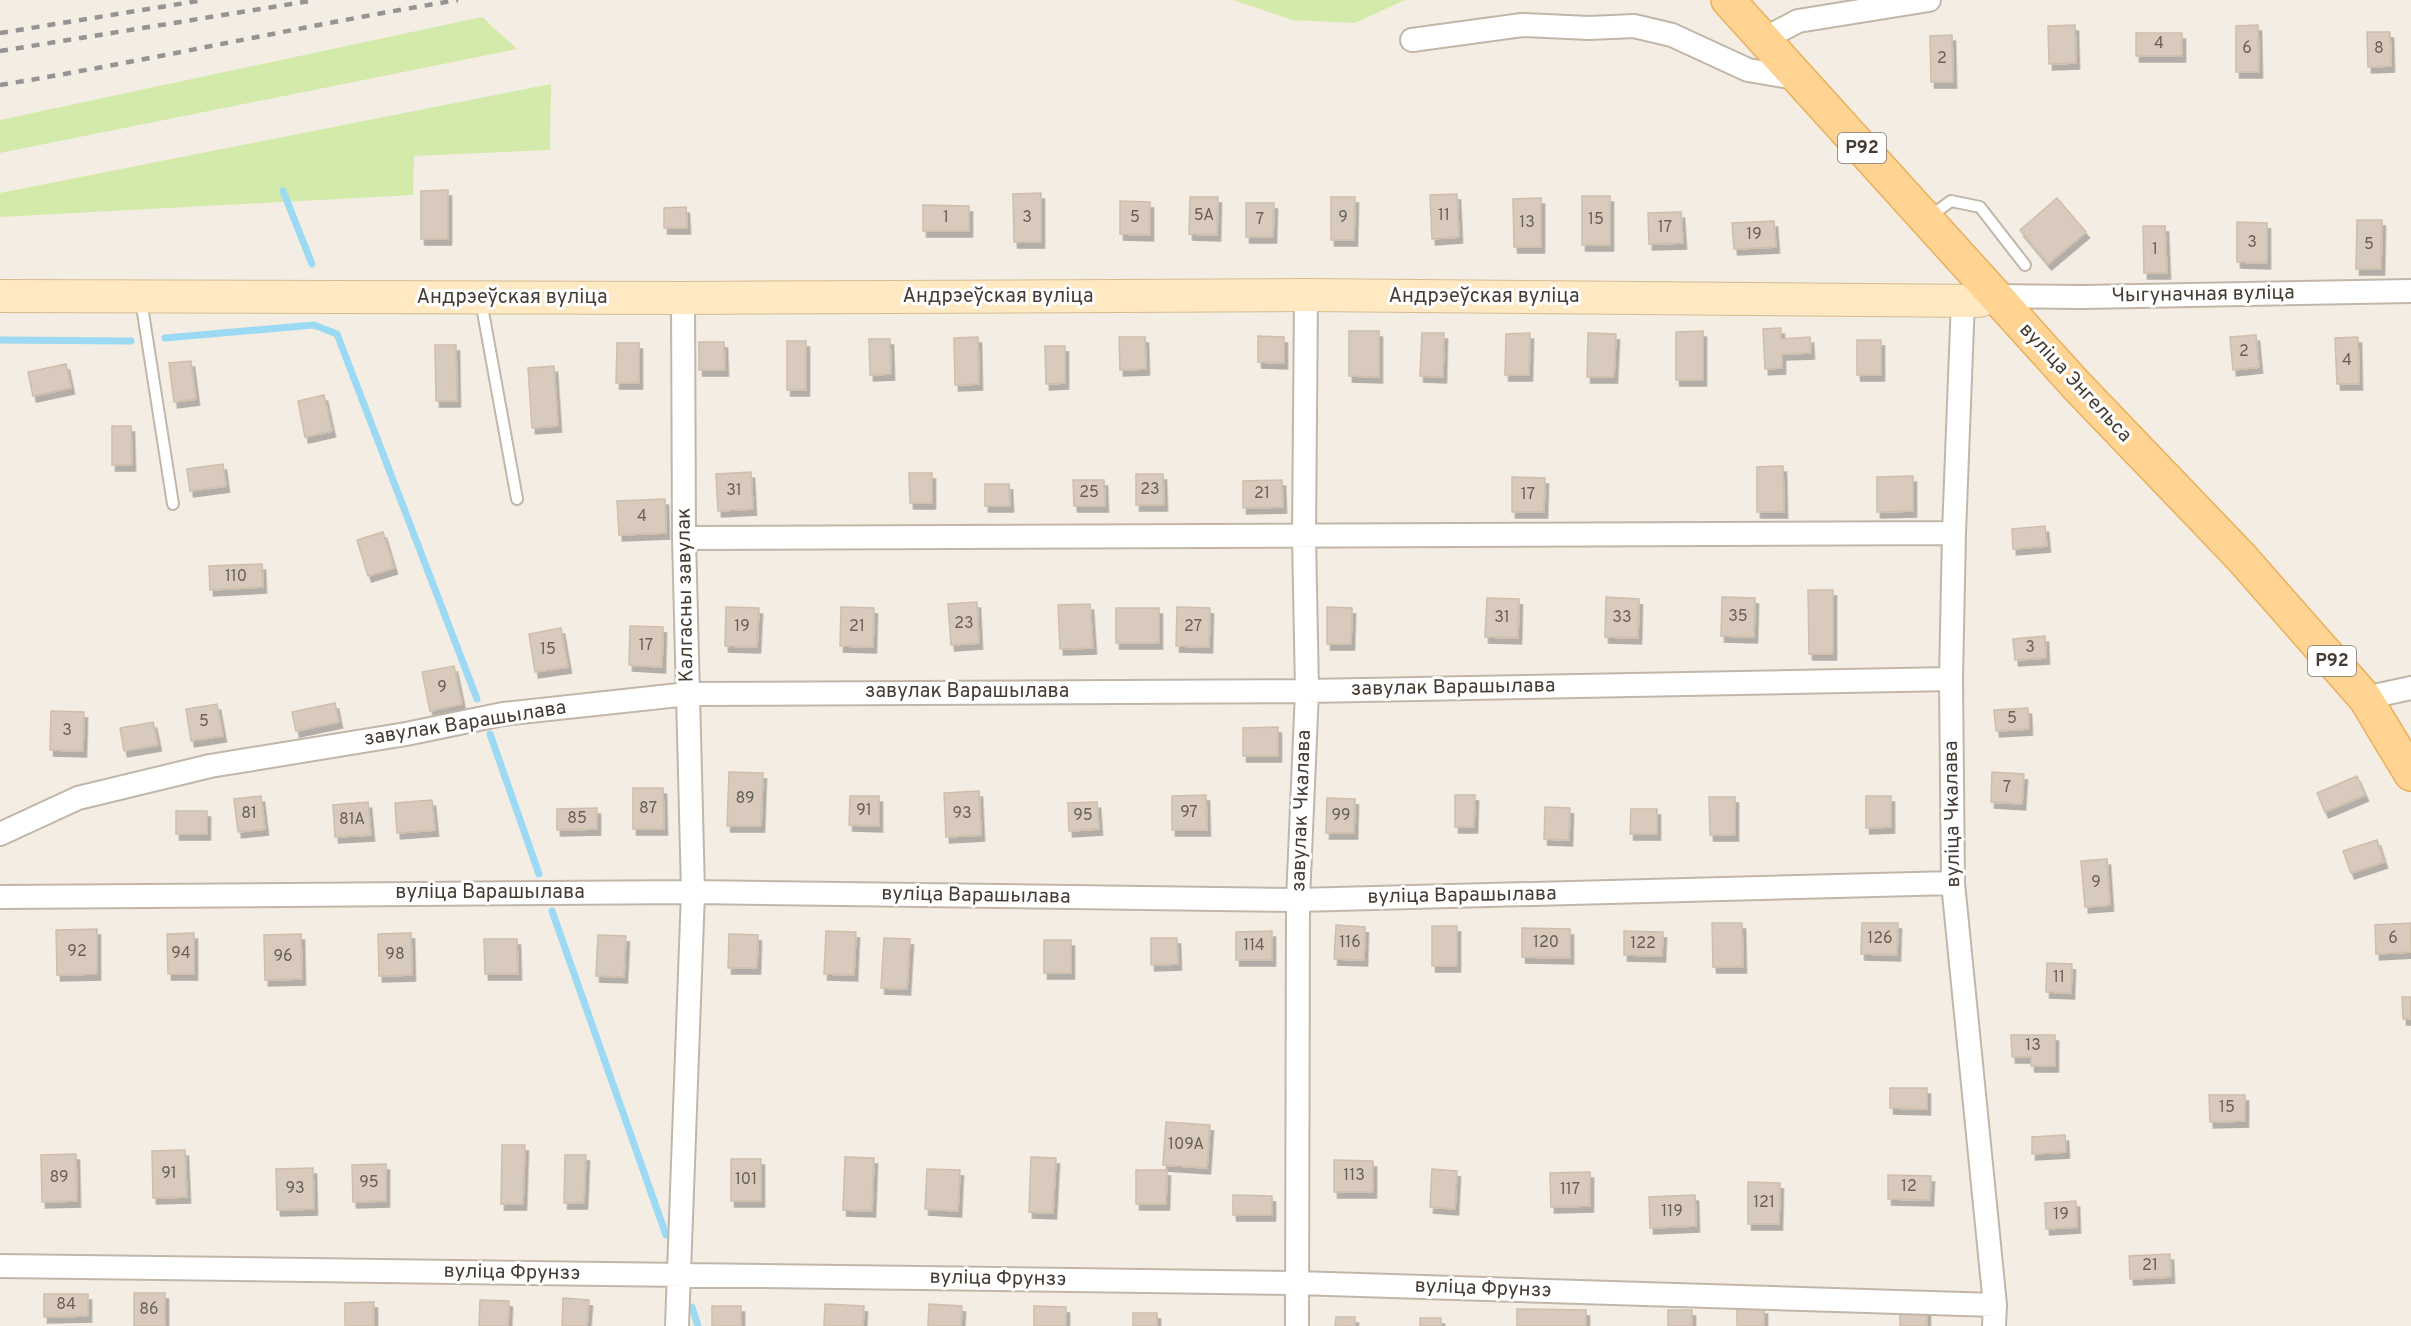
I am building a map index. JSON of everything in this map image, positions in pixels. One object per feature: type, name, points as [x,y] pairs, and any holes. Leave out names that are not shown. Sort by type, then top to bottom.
[{"type":"main road","name":"вуліца Энгельса","points":[[1728,0],[2077,386],[2241,557],[2364,698],[2411,774]]},
{"type":"main road","name":"Андрэеўская вуліца","points":[[0,296],[683,298],[1306,295],[1979,301],[1995,296]]},
{"type":"street","points":[[1764,39],[1798,21],[1929,0]]},
{"type":"street","points":[[1412,40],[1522,25],[1589,28],[1634,26],[1672,35],[1748,70],[1784,76],[1794,72]]},
{"type":"street","name":"Чыгуначная вуліца","points":[[1995,296],[2411,291]]},
{"type":"street","name":"завулак Чкалава","points":[[1297,1326],[1299,900],[1307,691],[1304,537],[1306,295]]},
{"type":"street","name":"Калгасны завулак","points":[[677,1326],[693,891],[684,538],[683,298]]},
{"type":"street","name":"вуліца Чкалава","points":[[1963,300],[1951,679],[1953,883],[1994,1315]]},
{"type":"street","points":[[684,538],[1954,533]]},
{"type":"street","name":"завулак Варашылава","points":[[0,834],[78,798],[210,765],[406,734],[503,714],[688,694],[1307,691],[1951,679]]},
{"type":"street","points":[[2364,698],[2411,688]]},
{"type":"street","name":"вуліца Варашылава","points":[[0,897],[693,891],[1299,900],[1953,883]]},
{"type":"street","name":"вуліца Фрунзэ","points":[[0,1266],[1297,1283],[1994,1315]]},
{"type":"lane","points":[[1927,219],[1951,201],[1980,207],[2025,265]]},
{"type":"lane","points":[[141,297],[173,504]]},
{"type":"lane","points":[[481,298],[517,499]]},
{"type":"green space","points":[[1233,0],[1405,0],[1355,23],[1292,20]]},
{"type":"green space","points":[[482,17],[517,49],[0,153],[0,120]]},
{"type":"green space","points":[[551,84],[550,150],[414,156],[413,195],[0,217],[0,193]]},
{"type":"building","points":[[2075,25],[2076,63],[2049,64],[2048,26]]},
{"type":"building","points":[[2258,25],[2259,72],[2236,72],[2236,26]]},
{"type":"building","points":[[2367,32],[2390,32],[2391,66],[2368,67]]},
{"type":"building","points":[[2136,33],[2182,33],[2182,56],[2136,56]]},
{"type":"building","points":[[1952,35],[1953,82],[1931,82],[1930,36]]},
{"type":"building","points":[[448,190],[448,239],[421,239],[421,191]]},
{"type":"building","points":[[1041,193],[1041,242],[1014,242],[1013,194]]},
{"type":"building","points":[[1457,194],[1459,237],[1432,239],[1430,195]]},
{"type":"building","points":[[1582,196],[1610,196],[1610,245],[1582,245]]},
{"type":"building","points":[[1190,197],[1218,197],[1217,235],[1189,234]]},
{"type":"building","points":[[1331,197],[1355,197],[1354,240],[1331,240]]},
{"type":"building","points":[[1541,198],[1541,247],[1514,247],[1513,199]]},
{"type":"building","points":[[2057,198],[2086,232],[2048,264],[2020,230]]},
{"type":"building","points":[[1120,201],[1150,202],[1150,235],[1120,234]]},
{"type":"building","points":[[1246,203],[1274,203],[1273,237],[1246,237]]},
{"type":"building","points":[[923,205],[969,206],[969,231],[923,231]]},
{"type":"building","points":[[686,207],[687,228],[664,228],[664,208]]},
{"type":"building","points":[[1681,212],[1683,243],[1649,244],[1648,213]]},
{"type":"building","points":[[2357,220],[2382,220],[2381,269],[2356,269]]},
{"type":"building","points":[[1774,221],[1776,247],[1734,249],[1732,223]]},
{"type":"building","points":[[2237,222],[2267,223],[2267,263],[2237,262]]},
{"type":"building","points":[[2143,226],[2165,226],[2167,273],[2144,273]]},
{"type":"building","points":[[1781,328],[1781,339],[1810,337],[1811,353],[1782,354],[1782,368],[1765,369],[1763,329]]},
{"type":"building","points":[[1349,331],[1379,331],[1379,377],[1349,376]]},
{"type":"building","points":[[1703,331],[1703,380],[1676,380],[1676,332]]},
{"type":"building","points":[[1422,333],[1444,333],[1443,377],[1420,376]]},
{"type":"building","points":[[1530,333],[1529,375],[1505,375],[1506,334]]},
{"type":"building","points":[[1588,333],[1616,334],[1614,377],[1587,377]]},
{"type":"building","points":[[2256,335],[2259,367],[2233,370],[2230,337]]},
{"type":"building","points":[[1258,336],[1284,337],[1284,363],[1258,362]]},
{"type":"building","points":[[978,337],[979,384],[955,385],[954,338]]},
{"type":"building","points":[[1119,337],[1145,337],[1146,369],[1120,370]]},
{"type":"building","points":[[2358,337],[2359,384],[2337,384],[2335,338]]},
{"type":"building","points":[[869,339],[890,339],[891,374],[870,375]]},
{"type":"building","points":[[1857,340],[1881,340],[1881,375],[1857,375]]},
{"type":"building","points":[[787,341],[806,341],[806,390],[787,390]]},
{"type":"building","points":[[699,342],[724,342],[725,370],[699,370]]},
{"type":"building","points":[[617,343],[639,343],[639,383],[616,383]]},
{"type":"building","points":[[435,345],[456,345],[457,401],[436,401]]},
{"type":"building","points":[[1045,346],[1065,346],[1065,383],[1046,384]]},
{"type":"building","points":[[191,361],[196,399],[174,402],[169,363]]},
{"type":"building","points":[[66,364],[71,388],[33,396],[28,372]]},
{"type":"building","points":[[554,366],[558,426],[532,428],[528,368]]},
{"type":"building","points":[[324,395],[332,431],[305,437],[298,401]]},
{"type":"building","points":[[112,426],[131,426],[132,465],[112,465]]},
{"type":"building","points":[[223,464],[226,486],[190,491],[187,469]]},
{"type":"building","points":[[1783,466],[1784,512],[1757,512],[1757,467]]},
{"type":"building","points":[[751,472],[753,509],[718,511],[716,474]]},
{"type":"building","points":[[909,473],[932,473],[932,503],[910,503]]},
{"type":"building","points":[[1136,474],[1163,474],[1164,505],[1136,505]]},
{"type":"building","points":[[1913,476],[1913,511],[1877,512],[1877,477]]},
{"type":"building","points":[[1512,477],[1545,478],[1544,512],[1512,512]]},
{"type":"building","points":[[1073,480],[1104,480],[1105,506],[1074,506]]},
{"type":"building","points":[[1282,480],[1283,507],[1243,508],[1243,481]]},
{"type":"building","points":[[985,484],[1009,484],[1010,506],[985,506]]},
{"type":"building","points":[[665,499],[666,533],[619,535],[617,501]]},
{"type":"building","points":[[2045,526],[2047,546],[2013,549],[2012,529]]},
{"type":"building","points":[[383,532],[394,568],[368,576],[357,540]]},
{"type":"building","points":[[262,564],[263,587],[210,590],[209,566]]},
{"type":"building","points":[[1808,590],[1833,590],[1833,654],[1809,654]]},
{"type":"building","points":[[1606,597],[1639,599],[1638,638],[1605,637]]},
{"type":"building","points":[[1722,597],[1755,598],[1754,637],[1721,636]]},
{"type":"building","points":[[1487,598],[1519,599],[1518,638],[1485,637]]},
{"type":"building","points":[[977,602],[979,643],[951,645],[948,604]]},
{"type":"building","points":[[1090,604],[1093,648],[1060,649],[1058,605]]},
{"type":"building","points":[[726,607],[759,608],[757,647],[725,646]]},
{"type":"building","points":[[841,607],[874,608],[873,647],[840,646]]},
{"type":"building","points":[[1177,607],[1210,608],[1209,647],[1176,646]]},
{"type":"building","points":[[1327,607],[1352,608],[1351,644],[1327,644]]},
{"type":"building","points":[[1116,608],[1159,608],[1159,643],[1116,643]]},
{"type":"building","points":[[630,626],[663,627],[662,667],[629,665]]},
{"type":"building","points":[[561,628],[568,667],[535,672],[529,634]]},
{"type":"building","points":[[2045,636],[2046,658],[2015,660],[2013,639]]},
{"type":"building","points":[[454,666],[462,704],[430,711],[422,672]]},
{"type":"building","points":[[335,703],[339,722],[296,731],[292,712]]},
{"type":"building","points":[[217,704],[223,736],[191,741],[186,709]]},
{"type":"building","points":[[2028,708],[2029,729],[1996,731],[1994,710]]},
{"type":"building","points":[[51,711],[84,712],[83,751],[50,750]]},
{"type":"building","points":[[153,722],[158,745],[124,751],[120,728]]},
{"type":"building","points":[[1278,727],[1278,756],[1243,756],[1243,728]]},
{"type":"building","points":[[729,772],[763,773],[761,826],[727,826]]},
{"type":"building","points":[[1992,772],[2024,774],[2022,804],[1991,802]]},
{"type":"building","points":[[2357,776],[2365,795],[2325,812],[2317,793]]},
{"type":"building","points":[[633,788],[663,788],[664,829],[633,829]]},
{"type":"building","points":[[979,791],[981,835],[946,837],[944,793]]},
{"type":"building","points":[[1206,795],[1207,830],[1172,830],[1172,796]]},
{"type":"building","points":[[1455,795],[1475,795],[1474,827],[1455,827]]},
{"type":"building","points":[[261,796],[265,829],[238,832],[234,799]]},
{"type":"building","points":[[850,796],[879,796],[879,826],[849,825]]},
{"type":"building","points":[[1866,796],[1891,796],[1891,827],[1866,828]]},
{"type":"building","points":[[1709,797],[1735,797],[1735,835],[1710,835]]},
{"type":"building","points":[[1327,798],[1355,799],[1354,833],[1326,833]]},
{"type":"building","points":[[432,800],[435,830],[397,833],[395,803]]},
{"type":"building","points":[[368,802],[371,835],[335,837],[333,805]]},
{"type":"building","points":[[1097,802],[1099,829],[1069,831],[1068,803]]},
{"type":"building","points":[[1545,807],[1570,808],[1569,840],[1544,839]]},
{"type":"building","points":[[597,808],[597,829],[557,830],[557,809]]},
{"type":"building","points":[[1631,809],[1657,809],[1657,834],[1630,834]]},
{"type":"building","points":[[176,811],[207,811],[207,834],[176,834]]},
{"type":"building","points":[[2377,840],[2384,862],[2351,873],[2343,851]]},
{"type":"building","points":[[2107,859],[2110,905],[2085,907],[2081,861]]},
{"type":"building","points":[[1712,923],[1742,923],[1743,967],[1713,967]]},
{"type":"building","points":[[1862,923],[1898,923],[1897,955],[1861,954]]},
{"type":"building","points":[[2411,923],[2411,952],[2376,954],[2375,925]]},
{"type":"building","points":[[1336,925],[1365,927],[1364,960],[1334,959]]},
{"type":"building","points":[[1432,926],[1457,926],[1457,966],[1432,966]]},
{"type":"building","points":[[1522,928],[1570,929],[1570,958],[1522,957]]},
{"type":"building","points":[[97,929],[97,974],[57,975],[56,930]]},
{"type":"building","points":[[826,931],[856,932],[854,975],[824,974]]},
{"type":"building","points":[[1272,931],[1272,960],[1236,960],[1236,932]]},
{"type":"building","points":[[1624,931],[1663,932],[1662,956],[1624,955]]},
{"type":"building","points":[[194,933],[194,974],[168,974],[167,934]]},
{"type":"building","points":[[411,933],[412,975],[379,976],[378,934]]},
{"type":"building","points":[[301,934],[302,979],[265,980],[264,935]]},
{"type":"building","points":[[729,934],[758,935],[757,968],[728,968]]},
{"type":"building","points":[[598,935],[626,936],[624,977],[596,976]]},
{"type":"building","points":[[884,938],[910,939],[907,989],[881,988]]},
{"type":"building","points":[[1151,938],[1177,938],[1178,964],[1151,965]]},
{"type":"building","points":[[484,939],[517,939],[518,974],[485,974]]},
{"type":"building","points":[[1044,940],[1071,940],[1071,973],[1044,973]]},
{"type":"building","points":[[2047,963],[2072,964],[2071,993],[2046,992]]},
{"type":"building","points":[[2402,997],[2411,997],[2411,1019],[2403,1019]]},
{"type":"building","points":[[2011,1035],[2055,1035],[2055,1066],[2031,1066],[2031,1057],[2012,1057]]},
{"type":"building","points":[[1890,1088],[1927,1088],[1927,1109],[1890,1108]]},
{"type":"building","points":[[2209,1095],[2245,1095],[2245,1121],[2210,1122]]},
{"type":"building","points":[[1166,1122],[1210,1125],[1207,1168],[1163,1165]]},
{"type":"building","points":[[2065,1135],[2066,1152],[2032,1154],[2032,1137]]},
{"type":"building","points":[[502,1145],[525,1145],[523,1204],[501,1204]]},
{"type":"building","points":[[185,1150],[187,1197],[153,1198],[152,1151]]},
{"type":"building","points":[[76,1154],[77,1201],[42,1202],[41,1155]]},
{"type":"building","points":[[565,1155],[586,1155],[584,1203],[564,1203]]},
{"type":"building","points":[[845,1157],[874,1158],[872,1211],[843,1210]]},
{"type":"building","points":[[1031,1157],[1056,1158],[1053,1213],[1029,1212]]},
{"type":"building","points":[[731,1159],[761,1159],[761,1201],[731,1201]]},
{"type":"building","points":[[1334,1160],[1373,1161],[1373,1192],[1334,1192]]},
{"type":"building","points":[[386,1164],[386,1201],[353,1202],[352,1165]]},
{"type":"building","points":[[313,1168],[314,1209],[277,1210],[276,1169]]},
{"type":"building","points":[[927,1169],[960,1170],[958,1211],[925,1209]]},
{"type":"building","points":[[1432,1169],[1457,1171],[1455,1209],[1430,1207]]},
{"type":"building","points":[[1136,1170],[1167,1170],[1166,1204],[1136,1204]]},
{"type":"building","points":[[1590,1172],[1590,1206],[1551,1207],[1550,1173]]},
{"type":"building","points":[[1888,1175],[1931,1176],[1930,1200],[1888,1199]]},
{"type":"building","points":[[1748,1182],[1780,1183],[1779,1224],[1748,1224]]},
{"type":"building","points":[[1233,1195],[1272,1196],[1272,1215],[1233,1215]]},
{"type":"building","points":[[1695,1195],[1696,1226],[1650,1228],[1649,1197]]},
{"type":"building","points":[[2076,1201],[2077,1227],[2046,1229],[2045,1203]]},
{"type":"building","points":[[2170,1254],[2171,1277],[2130,1279],[2129,1256]]},
{"type":"building","points":[[134,1293],[165,1293],[165,1326],[134,1326]]},
{"type":"building","points":[[44,1294],[88,1294],[88,1316],[44,1317]]},
{"type":"building","points":[[563,1298],[589,1300],[587,1326],[562,1326]]},
{"type":"building","points":[[480,1300],[509,1301],[508,1326],[479,1326]]},
{"type":"building","points":[[374,1302],[374,1326],[345,1326],[345,1303]]},
{"type":"building","points":[[825,1304],[864,1306],[863,1326],[824,1326]]},
{"type":"building","points":[[929,1304],[962,1306],[961,1326],[928,1326]]},
{"type":"building","points":[[712,1306],[741,1306],[741,1326],[712,1326]]},
{"type":"building","points":[[1034,1306],[1066,1307],[1066,1326],[1034,1326]]},
{"type":"building","points":[[1900,1307],[1927,1308],[1927,1326],[1900,1326]]},
{"type":"building","points":[[1737,1308],[1764,1308],[1764,1326],[1737,1326]]},
{"type":"building","points":[[1517,1309],[1586,1310],[1586,1326],[1517,1326]]},
{"type":"building","points":[[1668,1310],[1692,1310],[1692,1326],[1668,1326]]},
{"type":"building","points":[[1133,1313],[1157,1313],[1157,1326],[1133,1326]]},
{"type":"building","points":[[1336,1317],[1355,1317],[1355,1326],[1335,1326]]},
{"type":"building","points":[[1420,1318],[1441,1318],[1441,1326],[1420,1326]]},
{"type":"waterway","points":[[283,191],[312,264]]},
{"type":"waterway","points":[[165,338],[314,325],[337,334],[477,699]]},
{"type":"waterway","points":[[0,340],[131,341]]},
{"type":"waterway","points":[[490,734],[539,874]]},
{"type":"waterway","points":[[552,911],[666,1235]]},
{"type":"waterway","points":[[692,1307],[698,1326]]},
{"type":"railway","points":[[0,33],[204,0]]},
{"type":"railway","points":[[0,51],[316,0]]},
{"type":"railway","points":[[0,85],[458,0]]}]
